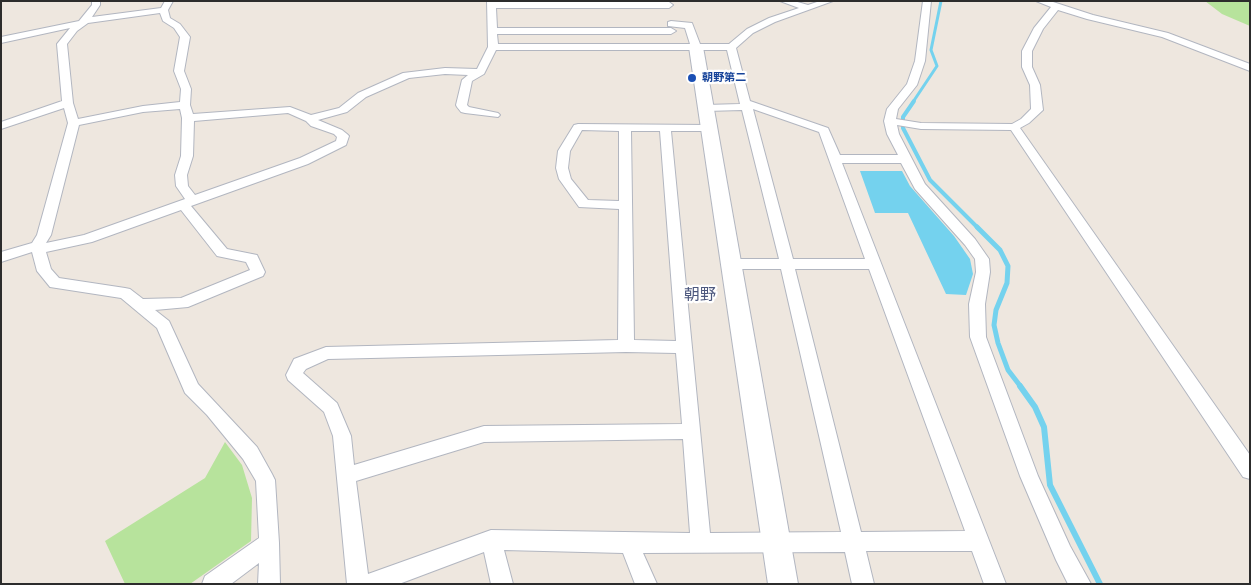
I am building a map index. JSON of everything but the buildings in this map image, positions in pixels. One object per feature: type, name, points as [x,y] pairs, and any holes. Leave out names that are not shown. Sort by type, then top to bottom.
[{"type":"street","points":[[96,1],[96,5],[83,22],[74,29],[62,44],[68,103],[74,124],[44,235],[37,246],[44,271],[55,283],[124,293],[163,325],[191,388],[213,410],[250,453],[265,480],[269,544],[269,584]]},
{"type":"street","points":[[784,1],[808,8]]},
{"type":"street","points":[[493,47],[731,47],[750,31],[772,20],[829,1]]},
{"type":"street","points":[[927,1],[920,61],[912,86],[893,109],[890,121],[893,134],[920,186],[970,242],[982,259],[983,272],[976,304],[978,337],[1029,476],[1063,553],[1080,584]]},
{"type":"street","points":[[1040,1],[1056,7],[1165,35],[1250,68]]},
{"type":"street","points":[[494,115],[466,110],[461,105],[467,80],[480,72],[493,47],[491,3],[669,3],[673,46]]},
{"type":"street","points":[[1,40],[167,6],[166,19],[177,26],[185,38],[179,71],[186,89],[185,105],[188,118],[187,156],[182,175],[182,186],[198,221],[222,253],[252,258],[258,272],[183,302],[139,305]]},
{"type":"street","points":[[890,121],[921,126],[1014,127],[1025,122],[1037,110],[1035,85],[1027,67],[1027,51],[1038,28],[1056,7]]},
{"type":"street","points":[[493,31],[671,28],[689,25],[696,47],[708,118],[783,584]]},
{"type":"street","points":[[731,47],[787,264],[863,584]]},
{"type":"street","points":[[310,119],[344,110],[362,96],[407,75],[445,71],[480,72]]},
{"type":"street","points":[[1,126],[68,103]]},
{"type":"street","points":[[74,124],[143,108],[185,105]]},
{"type":"street","points":[[626,205],[584,204],[565,179],[562,168],[564,152],[578,127],[665,128],[708,118],[747,105],[824,130],[995,584]]},
{"type":"street","points":[[1,257],[37,246],[47,248],[87,239],[304,161],[342,143],[343,136],[338,132],[315,124],[310,119],[290,110],[188,118]]},
{"type":"street","points":[[624,127],[626,346]]},
{"type":"street","points":[[1014,127],[1250,471]]},
{"type":"street","points":[[665,128],[690,431],[702,542]]},
{"type":"street","points":[[834,159],[905,159]]},
{"type":"street","points":[[730,264],[874,264]]},
{"type":"street","points":[[358,584],[348,475],[342,436],[331,408],[294,376],[300,364],[312,357],[326,353],[626,346],[684,348]]},
{"type":"street","points":[[348,475],[484,434],[690,431]]},
{"type":"street","points":[[370,584],[491,540],[630,543],[979,541]]},
{"type":"street","points":[[491,540],[502,584]]},
{"type":"street","points":[[630,543],[646,584]]},
{"type":"street","points":[[213,584],[269,544]]},
{"type":"green space","points":[[1205,1],[1250,1],[1250,26],[1222,14]]},
{"type":"green space","points":[[225,442],[242,465],[252,498],[251,541],[190,584],[125,584],[105,541],[205,478]]},
{"type":"water","points":[[860,171],[902,171],[910,186],[954,236],[970,259],[973,274],[966,295],[946,294],[908,213],[875,213]]},
{"type":"waterway","points":[[913,102],[937,66],[931,50],[941,1]]},
{"type":"waterway","points":[[914,101],[903,117],[903,128],[930,180],[1000,250],[1008,266],[1007,283],[996,310],[994,325],[998,343],[1008,370],[1021,387]]},
{"type":"waterway","points":[[1020,386],[1035,407],[1044,427],[1050,485],[1100,584]]},
{"type":"place","name":"朝野第二","points":[[692,78]]},
{"type":"district","name":"朝野","points":[[700,296]]}]
